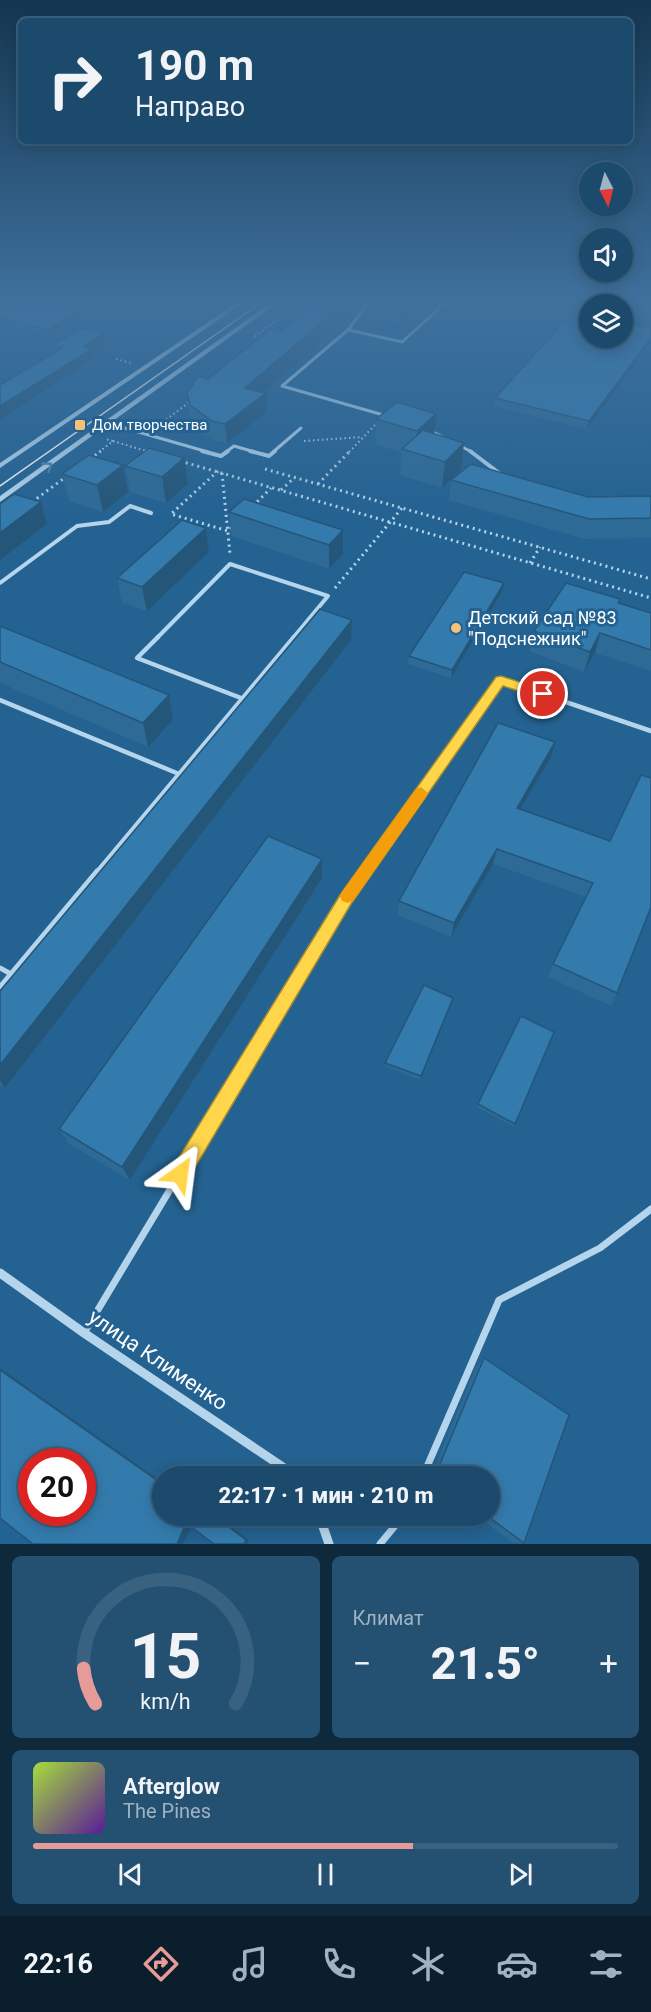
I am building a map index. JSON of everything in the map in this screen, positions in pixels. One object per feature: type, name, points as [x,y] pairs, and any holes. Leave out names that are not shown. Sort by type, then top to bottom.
[{"type":"street","points":[[0,466],[133,376]]},
{"type":"street","points":[[0,500],[172,376]]},
{"type":"street","name":"улица Клименко","points":[[0,1273],[84,1333],[281,1466]]},
{"type":"street","points":[[323,1526],[329,1544]]},
{"type":"lane","points":[[294,376],[282,386],[396,419]]},
{"type":"lane","points":[[107,423],[221,456],[234,446],[269,456],[301,428]]},
{"type":"lane","points":[[419,426],[452,438],[484,459],[510,482]]},
{"type":"lane","points":[[0,582],[78,526],[109,522],[130,507],[151,513]]},
{"type":"lane","points":[[0,987],[328,596],[230,564],[137,658],[241,698]]},
{"type":"lane","points":[[84,1333],[345,900],[501,680],[651,731]]},
{"type":"lane","points":[[0,700],[179,774]]},
{"type":"lane","points":[[0,968],[11,974]]},
{"type":"lane","points":[[427,1466],[499,1300],[600,1248],[651,1209]]},
{"type":"lane","points":[[380,1544],[395,1526]]},
{"type":"path","points":[[146,435],[190,401]]},
{"type":"path","points":[[318,484],[385,415]]},
{"type":"path","points":[[284,442],[363,437]]},
{"type":"path","points":[[113,441],[155,454]]},
{"type":"path","points":[[221,456],[231,459],[171,514],[228,531]]},
{"type":"path","points":[[176,460],[651,598]]},
{"type":"path","points":[[263,468],[651,579]]},
{"type":"path","points":[[222,473],[230,564]]},
{"type":"path","points":[[281,490],[294,477]]},
{"type":"path","points":[[250,509],[272,488]]},
{"type":"path","points":[[328,596],[402,508]]},
{"type":"path","points":[[228,531],[235,524]]},
{"type":"path","points":[[530,563],[540,547]]},
{"type":"building","points":[[15,376],[48,376],[0,406],[0,385]]},
{"type":"building","points":[[198,376],[208,379],[212,376],[259,376],[245,388],[266,393],[225,424],[212,421],[190,405],[187,393]]},
{"type":"building","points":[[515,376],[623,376],[589,421],[495,398]]},
{"type":"building","points":[[397,402],[436,414],[417,431],[376,419]]},
{"type":"building","points":[[423,430],[464,443],[445,462],[402,449]]},
{"type":"building","points":[[149,448],[184,458],[162,477],[125,466]]},
{"type":"building","points":[[89,455],[123,465],[97,485],[62,474]]},
{"type":"building","points":[[471,464],[588,497],[651,496],[651,518],[589,519],[451,480]]},
{"type":"building","points":[[14,494],[41,502],[0,533],[0,504]]},
{"type":"building","points":[[244,499],[343,530],[329,545],[229,512]]},
{"type":"building","points":[[182,520],[206,528],[142,587],[117,578]]},
{"type":"building","name":"Детский сад №83 \"Подснежник\"","points":[[464,572],[504,583],[452,670],[409,656]]},
{"type":"building","points":[[566,583],[620,599],[618,603],[651,613],[651,650],[600,633],[590,652],[534,631]]},
{"type":"building","points":[[320,609],[352,620],[0,1065],[0,991]]},
{"type":"building","points":[[0,626],[169,695],[143,723],[0,662]]},
{"type":"building","points":[[498,723],[555,742],[517,808],[610,841],[641,775],[651,778],[651,907],[617,993],[553,964],[593,883],[497,849],[454,923],[399,901]]},
{"type":"building","points":[[268,836],[322,859],[122,1167],[59,1129]]},
{"type":"building","points":[[424,985],[453,998],[421,1076],[385,1063]]},
{"type":"building","points":[[521,1016],[554,1032],[515,1124],[478,1104]]},
{"type":"building","points":[[484,1358],[569,1415],[524,1543],[500,1525],[500,1466],[439,1466]]},
{"type":"building","points":[[0,1370],[152,1477],[152,1526],[185,1526],[177,1544],[33,1544],[0,1518]]},
{"type":"building","points":[[190,1526],[228,1526],[246,1540],[244,1544],[214,1544]]},
{"type":"tram line","points":[[0,486],[156,376]]},
{"type":"slow traffic","points":[[348,896],[421,793]]},
{"type":"place","name":"Дом творчества","points":[[80,425]]},
{"type":"place","name":"Детский сад №83 \"Подснежник\"","points":[[456,628]]},
{"type":"route","points":[[180,1174],[345,900],[501,680],[543,694]]}]
